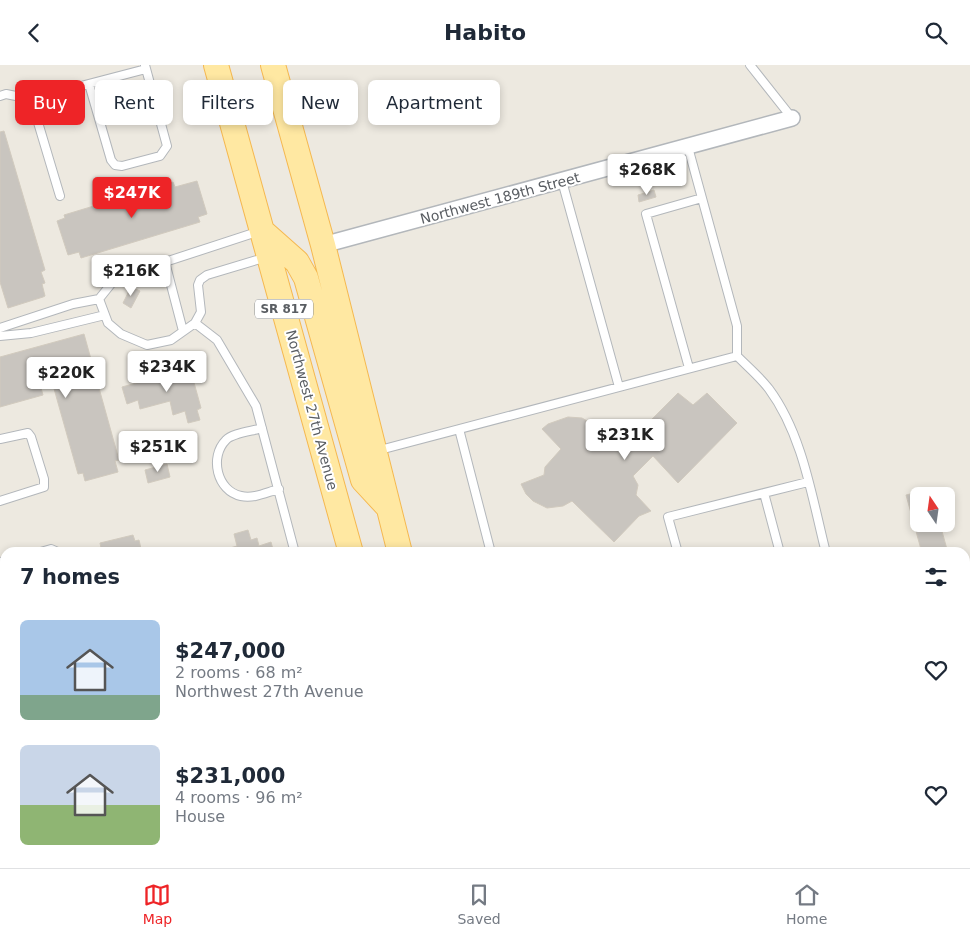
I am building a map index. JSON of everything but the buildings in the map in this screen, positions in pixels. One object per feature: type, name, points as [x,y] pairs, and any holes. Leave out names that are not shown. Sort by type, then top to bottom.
[{"type":"main road","name":"Northwest 27th Avenue","points":[[216,65],[349,547]]},
{"type":"main road","points":[[273,65],[323,245],[399,547]]},
{"type":"main road","points":[[262,230],[297,263],[306,278],[363,480],[389,508]]},
{"type":"street","name":"Northwest 189th Street","points":[[323,245],[792,119]]},
{"type":"lane","points":[[750,65],[792,119]]},
{"type":"lane","points":[[85,86],[146,67],[167,146],[160,156],[122,166],[114,165],[89,85]]},
{"type":"lane","points":[[0,96],[6,94],[15,96]]},
{"type":"lane","points":[[39,125],[60,196]]},
{"type":"lane","points":[[688,147],[738,326],[737,356],[769,388],[788,419],[808,482],[824,547]]},
{"type":"lane","points":[[562,181],[619,387]]},
{"type":"lane","points":[[690,368],[646,214],[702,199]]},
{"type":"lane","points":[[0,328],[73,304],[99,299],[115,279],[135,269],[165,262],[262,230]]},
{"type":"lane","points":[[99,299],[108,323],[121,335],[147,345],[171,340],[195,323],[200,312],[197,291],[200,280],[207,275],[269,256]]},
{"type":"lane","points":[[165,262],[183,331]]},
{"type":"lane","points":[[0,336],[32,333],[105,315]]},
{"type":"lane","points":[[195,323],[217,340],[236,369],[256,406],[294,547]]},
{"type":"lane","points":[[375,451],[737,356]]},
{"type":"lane","points":[[262,428],[227,438],[218,451],[218,472],[228,488],[240,496],[256,496],[279,489]]},
{"type":"lane","points":[[459,429],[489,547]]},
{"type":"lane","points":[[0,439],[28,433],[32,437],[44,479],[44,487],[0,501]]},
{"type":"lane","points":[[676,547],[668,517],[808,482]]},
{"type":"lane","points":[[764,493],[778,547]]}]
